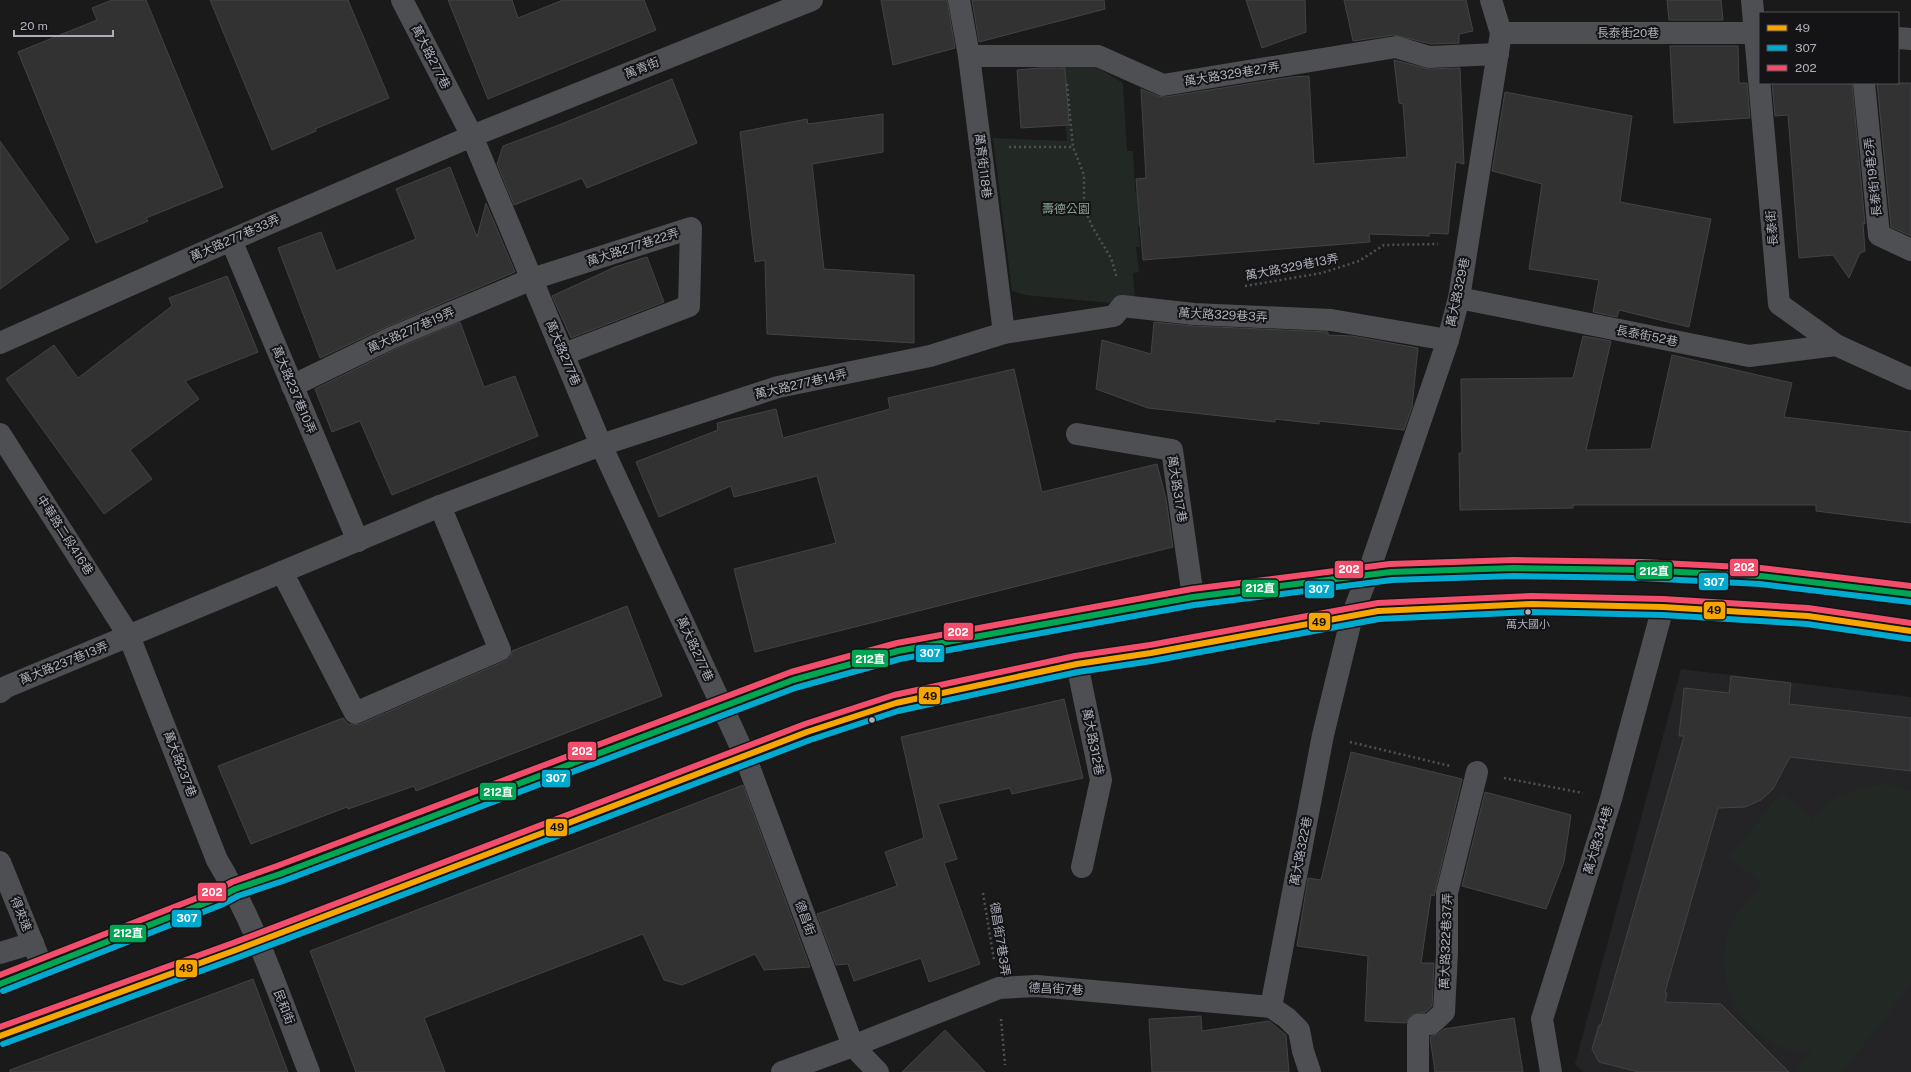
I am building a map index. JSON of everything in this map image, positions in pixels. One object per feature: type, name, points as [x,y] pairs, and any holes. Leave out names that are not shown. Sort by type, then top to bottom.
[{"type":"main road","points":[[0,984],[42,966],[218,898],[235,889],[280,874],[793,680],[898,651],[1193,598],[1368,574],[1514,568],[1641,570],[1761,576],[1911,594]]},
{"type":"main road","points":[[0,1036],[258,942],[807,732],[896,703],[1077,664],[1151,653],[1378,611],[1532,604],[1662,607],[1808,616],[1911,631]]},
{"type":"street","name":"萬大路277巷","points":[[402,0],[472,136],[601,445],[745,756]]},
{"type":"street","name":"萬青街","points":[[472,136],[812,0]]},
{"type":"street","name":"萬青街118巷","points":[[959,0],[969,56],[1004,333]]},
{"type":"street","name":"萬大路329巷","points":[[1352,616],[1368,574],[1448,340],[1459,298],[1500,44],[1491,0]]},
{"type":"street","name":"長泰街","points":[[1752,0],[1759,46]]},
{"type":"street","name":"長泰街20巷","points":[[1500,44],[1758,33]]},
{"type":"street","points":[[1899,38],[1911,39]]},
{"type":"street","name":"萬大路329巷27弄","points":[[969,56],[1098,56],[1163,85],[1396,47],[1429,57],[1500,44]]},
{"type":"street","name":"長泰街","points":[[1762,84],[1779,304],[1836,345],[1911,379]]},
{"type":"street","name":"長泰街19巷2弄","points":[[1864,84],[1879,235],[1911,250]]},
{"type":"street","name":"萬大路277巷33弄","points":[[0,343],[231,240],[472,136]]},
{"type":"street","name":"萬大路277巷22弄","points":[[532,279],[691,228],[690,306],[564,354]]},
{"type":"street","name":"萬大路237巷10弄","points":[[231,240],[358,541]]},
{"type":"street","name":"萬大路277巷19弄","points":[[292,386],[391,338],[532,279]]},
{"type":"street","name":"長泰街52巷","points":[[1459,298],[1749,356],[1836,345]]},
{"type":"street","points":[[1004,333],[1114,316],[1122,306]]},
{"type":"street","name":"萬大路329巷3弄","points":[[1122,306],[1194,314],[1331,320],[1448,340]]},
{"type":"street","name":"萬大路277巷14弄","points":[[601,445],[778,387],[930,356],[1004,333]]},
{"type":"street","name":"中華路二段416巷","points":[[0,434],[129,636]]},
{"type":"street","name":"萬大路317巷","points":[[1077,434],[1172,450],[1193,598]]},
{"type":"street","points":[[129,636],[440,506],[601,445]]},
{"type":"street","points":[[282,572],[355,713],[500,650],[440,506]]},
{"type":"street","name":"萬大路344巷","points":[[1551,1072],[1542,1019],[1611,799],[1662,607]]},
{"type":"street","name":"萬大路322巷","points":[[1271,1007],[1323,735],[1352,616]]},
{"type":"street","name":"萬大路237巷13弄","points":[[0,692],[6,687],[129,636]]},
{"type":"street","name":"萬大路237巷","points":[[129,636],[217,860],[235,889],[258,942]]},
{"type":"street","name":"萬大路312巷","points":[[1077,664],[1101,780],[1082,867]]},
{"type":"street","name":"德昌街","points":[[745,756],[853,1046],[878,1072]]},
{"type":"street","name":"萬大路322巷37弄","points":[[1418,1072],[1418,1025],[1431,1024],[1444,1012],[1447,953],[1447,893],[1477,772]]},
{"type":"street","name":"得來速","points":[[0,862],[42,966]]},
{"type":"street","name":"民和街","points":[[258,942],[309,1072]]},
{"type":"street","name":"得來速","points":[[0,953],[33,944]]},
{"type":"street","name":"德昌街7巷","points":[[782,1072],[853,1046],[999,988],[1037,986],[1271,1007]]},
{"type":"street","points":[[1271,1007],[1287,1018],[1299,1030],[1303,1051],[1310,1072]]},
{"type":"path","points":[[1065,56],[1073,147],[1084,175],[1084,208],[1093,228],[1111,258],[1117,274],[1122,306]]},
{"type":"path","points":[[980,147],[1073,147]]},
{"type":"path","name":"萬大路329巷13弄","points":[[1240,287],[1322,273],[1359,261],[1384,245],[1468,244]]},
{"type":"path","name":"德昌街7巷3弄","points":[[983,893],[999,988],[1005,1065]]},
{"type":"shaded area","points":[[1681,669],[1911,697],[1911,1072],[1583,1072],[1575,1064]]},
{"type":"green space","name":"壽德公園","points":[[1059,65],[1093,65],[1123,83],[1127,151],[1133,151],[1135,192],[1145,191],[1142,226],[1138,226],[1140,247],[1136,247],[1139,272],[1133,273],[1135,300],[1111,303],[1025,295],[1012,291],[993,138],[1067,141]]},
{"type":"green space","points":[[1885,784],[1911,791],[1911,985],[1842,1072],[1800,1072],[1796,1069],[1811,1052],[1787,1049],[1766,1039],[1750,1026],[1739,1011],[1730,994],[1725,975],[1724,956],[1727,937],[1734,918],[1825,804],[1854,790]]},
{"type":"green space","points":[[1781,793],[1813,819],[1761,883],[1729,857]]},
{"type":"building","points":[[112,0],[146,0],[223,187],[146,218],[148,221],[96,243],[18,52],[97,20],[92,8]]},
{"type":"building","points":[[210,0],[348,0],[389,98],[315,129],[316,131],[272,150]]},
{"type":"building","points":[[448,0],[512,0],[518,18],[563,0],[644,0],[656,30],[488,99]]},
{"type":"building","points":[[881,0],[947,0],[955,48],[893,65]]},
{"type":"building","points":[[972,0],[1104,0],[1105,9],[979,42]]},
{"type":"building","points":[[1246,0],[1305,0],[1306,32],[1262,48]]},
{"type":"building","points":[[1344,0],[1466,0],[1473,31],[1459,34],[1459,43],[1431,44],[1394,35],[1353,41]]},
{"type":"building","points":[[1667,0],[1721,0],[1723,20],[1669,20]]},
{"type":"building","points":[[1670,46],[1738,46],[1739,83],[1747,83],[1750,118],[1674,123]]},
{"type":"building","points":[[1394,60],[1429,69],[1460,68],[1464,164],[1456,162],[1448,234],[1429,233],[1429,236],[1369,234],[1370,242],[1143,260],[1136,179],[1146,178],[1141,89],[1158,96],[1165,97],[1292,77],[1309,76],[1314,164],[1407,157],[1403,104],[1399,103]]},
{"type":"building","points":[[1065,68],[1069,125],[1021,128],[1017,70]]},
{"type":"building","points":[[672,79],[697,143],[587,188],[582,178],[514,205],[497,164],[503,146]]},
{"type":"building","points":[[1911,83],[1911,236],[1891,227],[1877,84]]},
{"type":"building","points":[[1772,84],[1852,84],[1865,224],[1863,223],[1865,251],[1860,253],[1849,278],[1833,255],[1799,258],[1788,115],[1775,116]]},
{"type":"building","points":[[1505,92],[1632,116],[1620,202],[1711,219],[1689,327],[1619,310],[1617,317],[1593,312],[1599,280],[1529,269],[1542,184],[1492,171]]},
{"type":"building","points":[[883,114],[883,152],[812,164],[824,269],[914,275],[914,343],[767,334],[765,260],[755,262],[740,132],[807,119],[808,124]]},
{"type":"building","points":[[0,141],[69,239],[0,289]]},
{"type":"building","points":[[450,167],[477,237],[486,203],[515,272],[386,327],[320,358],[278,248],[321,232],[336,271],[416,239],[396,189]]},
{"type":"building","points":[[647,257],[664,302],[571,338],[552,296],[615,267]]},
{"type":"building","points":[[227,276],[258,352],[185,381],[199,399],[130,450],[152,479],[104,514],[6,379],[54,345],[78,378],[172,306],[169,298]]},
{"type":"building","points":[[460,322],[484,387],[515,376],[538,436],[392,495],[360,421],[332,432],[315,389],[396,349]]},
{"type":"building","points":[[1154,322],[1193,326],[1328,332],[1328,335],[1352,336],[1418,348],[1412,407],[1404,430],[1319,421],[1319,424],[1275,419],[1275,422],[1148,408],[1096,389],[1102,340],[1151,354]]},
{"type":"building","points":[[1583,336],[1611,341],[1586,450],[1651,449],[1672,355],[1792,383],[1784,417],[1911,432],[1911,523],[1816,511],[1816,505],[1573,505],[1573,508],[1460,510],[1459,453],[1462,453],[1461,379],[1573,378]]},
{"type":"building","points":[[1014,369],[1042,492],[1157,464],[1166,499],[1173,547],[755,652],[734,569],[836,543],[817,476],[734,497],[731,486],[659,517],[636,462],[718,430],[717,423],[776,409],[783,438],[890,409],[888,398]]},
{"type":"building","points":[[627,606],[662,696],[416,791],[414,786],[348,809],[347,807],[251,844],[218,766],[343,718],[348,724],[360,724],[505,661],[510,657],[512,651]]},
{"type":"building","points":[[1731,676],[1791,683],[1789,704],[1911,718],[1911,771],[1790,757],[1773,789],[1761,800],[1745,807],[1718,808],[1665,992],[1667,993],[1665,1002],[1721,1004],[1789,1072],[1639,1072],[1599,1062],[1592,1049],[1599,1025],[1601,1025],[1684,736],[1679,736],[1684,688],[1729,693]]},
{"type":"building","points":[[1064,699],[1083,778],[1012,794],[1010,788],[938,804],[957,859],[944,863],[980,964],[929,982],[921,958],[854,981],[848,964],[836,965],[817,914],[897,886],[885,852],[924,838],[901,737]]},
{"type":"building","points":[[1351,752],[1462,779],[1434,896],[1431,895],[1421,963],[1434,963],[1432,1006],[1426,1012],[1411,1015],[1406,1023],[1365,1021],[1368,956],[1297,946],[1308,878],[1321,880]]},
{"type":"building","points":[[743,785],[810,967],[764,970],[755,954],[682,985],[664,980],[643,934],[424,1018],[445,1072],[356,1072],[310,951]]},
{"type":"building","points":[[1485,792],[1571,815],[1564,862],[1546,909],[1462,886]]},
{"type":"building","points":[[253,979],[288,1072],[10,1072],[10,1070]]},
{"type":"building","points":[[1201,1016],[1202,1031],[1269,1021],[1286,1035],[1289,1072],[1152,1072],[1149,1019]]},
{"type":"building","points":[[1514,1018],[1523,1072],[1435,1072],[1430,1037],[1444,1029]]},
{"type":"building","points":[[945,1030],[985,1072],[902,1072]]},
{"type":"transit line","name":"202","points":[[0,975],[215,891],[232,882],[791,672],[897,643],[1192,589],[1390,564],[1514,560],[1641,562],[1761,568],[1911,586]]},
{"type":"transit line","name":"212直","points":[[0,984],[218,898],[235,889],[280,874],[793,680],[898,651],[1193,597],[1391,572],[1514,568],[1641,570],[1761,576],[1911,594]]},
{"type":"transit line","name":"307","points":[[3,991],[221,905],[238,896],[283,881],[795,688],[900,659],[1194,605],[1392,580],[1514,576],[1641,578],[1760,584],[1910,602]]},
{"type":"transit line","name":"202","points":[[0,1027],[233,943],[805,724],[894,695],[1075,656],[1150,645],[1378,603],[1532,596],[1663,599],[1808,608],[1911,623]]},
{"type":"transit line","name":"49","points":[[0,1036],[236,950],[807,732],[896,703],[1077,664],[1151,653],[1378,611],[1532,604],[1663,607],[1808,616],[1911,631]]},
{"type":"transit line","name":"307","points":[[3,1044],[239,957],[810,740],[898,711],[1078,672],[1152,661],[1379,619],[1532,612],[1663,615],[1807,624],[1910,639]]},
{"type":"place","name":"萬大國小","points":[[1528,612]]}]
